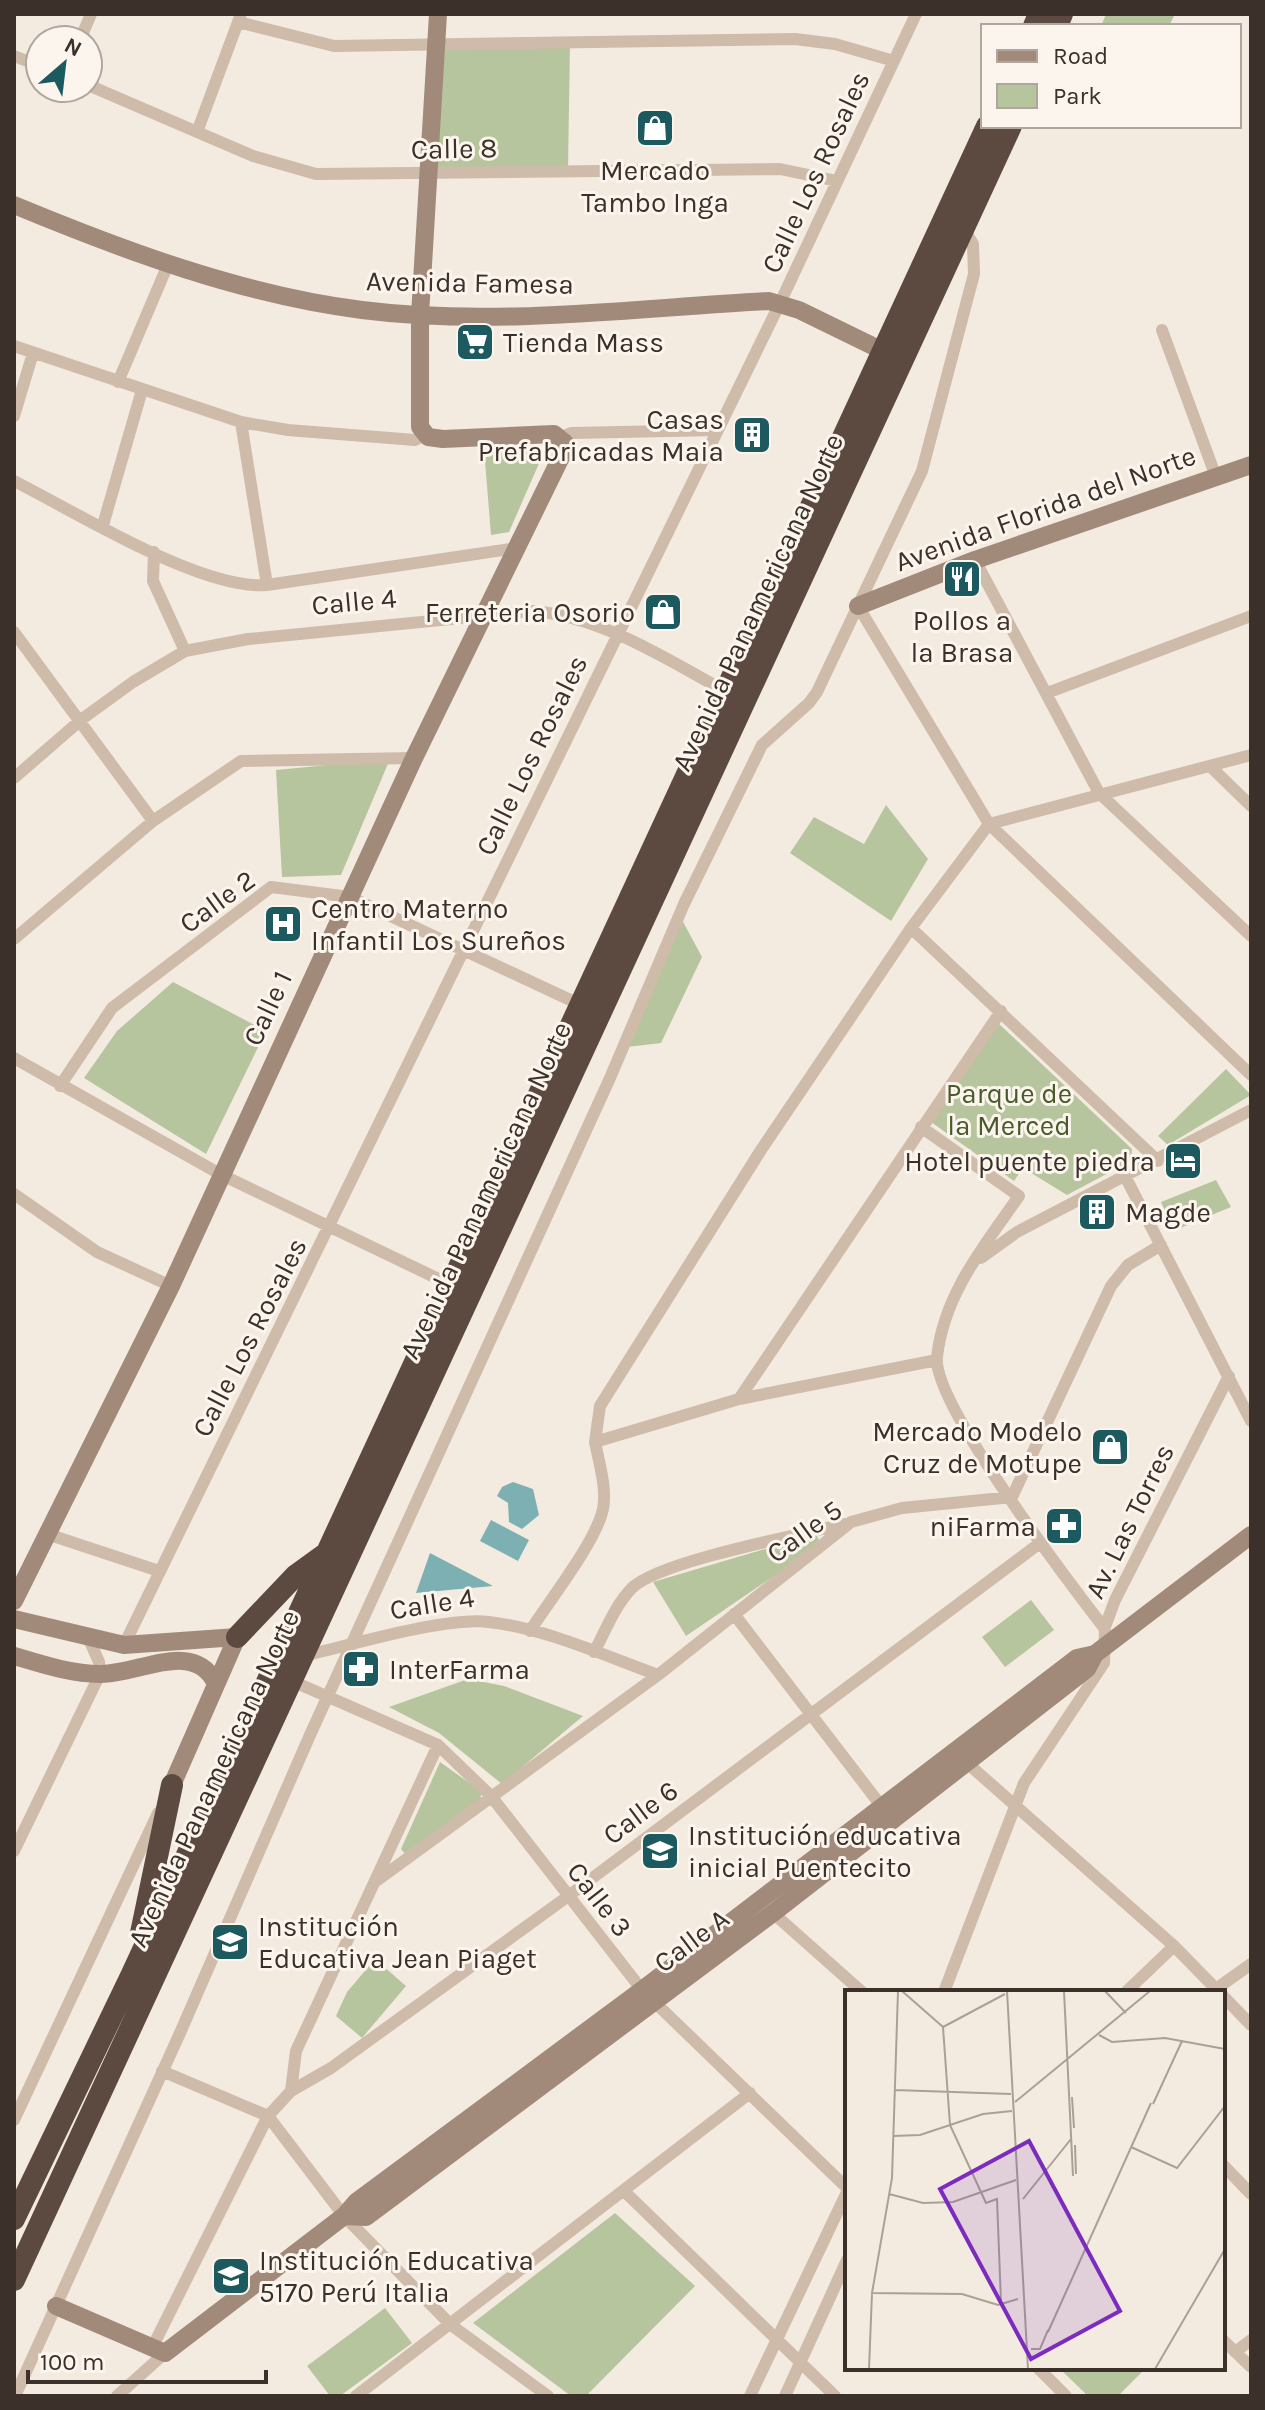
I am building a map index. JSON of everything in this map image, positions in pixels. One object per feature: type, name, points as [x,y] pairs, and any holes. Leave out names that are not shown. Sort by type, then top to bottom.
[{"type":"highway","name":"Avenida Panamericana Norte","points":[[14,2219],[131,1976],[986,128]]},
{"type":"highway","name":"Avenida Panamericana Norte","points":[[14,2280],[1010,128]]},
{"type":"highway","points":[[237,1637],[295,1576],[325,1555]]},
{"type":"highway","points":[[131,1976],[172,1785]]},
{"type":"street","points":[[425,435],[420,427],[418,396],[420,315],[438,14]]},
{"type":"street","name":"Calle Los Rosales","points":[[124,1645],[780,303],[916,14]]},
{"type":"street","points":[[197,132],[239,18],[334,46],[795,39],[835,44],[894,61]]},
{"type":"street","name":"Calle 8","points":[[104,92],[253,156],[316,174],[780,169],[837,181]]},
{"type":"street","name":"Avenida Famesa","points":[[14,205],[169,262],[300,301],[420,315],[780,303],[883,351]]},
{"type":"street","points":[[15,2396],[350,1646],[610,1078],[697,877],[762,745],[809,703],[922,471],[974,274],[973,244],[963,228]]},
{"type":"street","points":[[118,382],[169,262]]},
{"type":"street","points":[[1162,330],[1216,477]]},
{"type":"street","points":[[14,346],[241,422],[329,434],[415,440],[425,435],[452,440],[542,433],[561,437],[571,433],[718,430]]},
{"type":"street","points":[[14,416],[33,353]]},
{"type":"street","points":[[103,525],[142,390]]},
{"type":"street","points":[[241,422],[267,585]]},
{"type":"street","name":"Calle 1","points":[[14,1601],[171,1286],[414,758],[561,461],[565,443],[561,437]]},
{"type":"street","name":"Avenida Florida del Norte","points":[[858,606],[975,560],[1216,477],[1250,470]]},
{"type":"street","points":[[14,481],[219,582],[267,585],[517,548]]},
{"type":"street","points":[[154,552],[153,581],[185,651]]},
{"type":"street","points":[[975,560],[1099,793],[1251,936]]},
{"type":"street","points":[[858,606],[989,824],[1251,1075]]},
{"type":"street","name":"Calle 4","points":[[14,778],[82,719],[133,682],[185,651],[248,639],[533,611],[558,614],[616,634],[725,691]]},
{"type":"street","points":[[1047,693],[1251,616]]},
{"type":"street","points":[[14,632],[82,719],[153,821]]},
{"type":"street","points":[[530,1631],[591,1535],[603,1510],[602,1476],[595,1442],[600,1406],[761,1150],[911,928],[989,824],[1099,793],[1212,768],[1251,755]]},
{"type":"street","points":[[14,939],[153,821],[241,761],[414,758]]},
{"type":"street","points":[[1212,768],[1251,806]]},
{"type":"street","name":"Calle 2","points":[[60,1086],[112,1008],[271,887],[350,897],[581,1005]]},
{"type":"street","points":[[911,928],[1158,1161]]},
{"type":"street","points":[[739,1399],[1001,1011]]},
{"type":"street","points":[[14,1058],[220,1174],[451,1285]]},
{"type":"street","points":[[967,1271],[1017,1232],[1126,1178],[1251,1110]]},
{"type":"street","points":[[921,1127],[1019,1196],[967,1271],[950,1305],[937,1360],[947,1397],[1102,1643]]},
{"type":"street","points":[[1126,1178],[1251,1421]]},
{"type":"street","points":[[14,1194],[97,1252],[171,1286]]},
{"type":"street","points":[[1012,1497],[1111,1286],[1128,1265],[1161,1245]]},
{"type":"street","points":[[595,1442],[739,1399],[937,1360]]},
{"type":"street","name":"Av. Las Torres","points":[[945,1990],[1034,1764],[1100,1670],[1107,1655],[1102,1643],[1131,1564],[1229,1376]]},
{"type":"street","name":"Calle 5","points":[[375,1882],[658,1675],[851,1522],[902,1508],[1012,1497]]},
{"type":"street","points":[[594,1652],[622,1603],[641,1581],[704,1559],[851,1522]]},
{"type":"street","points":[[47,1534],[159,1571]]},
{"type":"street","name":"Calle A","points":[[117,2396],[159,2351],[344,2216],[366,2217],[648,1996],[882,1807],[1077,1658],[1251,1535]]},
{"type":"street","name":"Calle 6","points":[[159,2351],[268,2116],[291,2091],[331,2068],[567,1897],[1040,1543]]},
{"type":"street","points":[[734,1614],[882,1807]]},
{"type":"street","points":[[14,1619],[124,1645],[237,1637]]},
{"type":"street","name":"Calle 4","points":[[303,1656],[460,1622],[488,1622],[530,1631],[658,1675]]},
{"type":"street","points":[[14,2120],[172,1785],[237,1637]]},
{"type":"street","points":[[14,1851],[100,1674],[99,1662],[89,1639]]},
{"type":"street","name":"Calle A","points":[[648,1996],[773,1913],[1087,1669],[1102,1643]]},
{"type":"street","points":[[14,1656],[100,1674],[168,1661],[192,1661],[203,1665],[215,1682]]},
{"type":"street","name":"Calle 3","points":[[292,1681],[438,1745],[491,1796],[567,1897],[648,1996],[845,2188]]},
{"type":"street","points":[[291,2091],[296,2051],[438,1745]]},
{"type":"street","points":[[966,1762],[1174,1946],[1216,1990]]},
{"type":"street","points":[[773,1913],[860,1990]]},
{"type":"street","points":[[1128,1990],[1174,1946]]},
{"type":"street","points":[[1222,1990],[1251,1964]]},
{"type":"street","points":[[1225,1999],[1251,2025]]},
{"type":"street","points":[[162,2071],[268,2116],[282,2130],[344,2216],[451,2325],[548,2396]]},
{"type":"street","points":[[356,2396],[750,2093]]},
{"type":"street","points":[[1225,2167],[1251,2194]]},
{"type":"street","points":[[624,2191],[835,2396]]},
{"type":"street","points":[[750,2396],[845,2194]]},
{"type":"street","points":[[785,2396],[845,2264]]},
{"type":"street","points":[[56,2306],[159,2351]]},
{"type":"street","points":[[1235,2352],[1251,2340]]},
{"type":"street","points":[[1225,2342],[1251,2367]]},
{"type":"street","points":[[1040,2370],[1063,2395]]},
{"type":"green space","points":[[1106,14],[1175,14],[1170,24],[1102,24]]},
{"type":"green space","points":[[570,43],[568,169],[428,173],[436,46]]},
{"type":"green space","points":[[484,449],[544,452],[509,532],[491,535]]},
{"type":"green space","points":[[390,759],[341,875],[282,877],[276,770]]},
{"type":"green space","points":[[886,805],[928,859],[891,921],[790,853],[814,817],[864,844]]},
{"type":"green space","points":[[681,918],[702,957],[661,1043],[627,1047]]},
{"type":"green space","points":[[173,982],[266,1031],[206,1154],[84,1078],[117,1031]]},
{"type":"green space","name":"Parque de la Merced","points":[[997,1022],[1132,1149],[1131,1161],[1067,1195],[1023,1168],[1014,1181],[931,1122]]},
{"type":"green space","points":[[1226,1069],[1251,1095],[1168,1145],[1158,1136]]},
{"type":"green space","points":[[1216,1180],[1231,1207],[1173,1231],[1161,1202]]},
{"type":"green space","points":[[816,1534],[821,1544],[686,1636],[653,1582]]},
{"type":"green space","points":[[1031,1600],[1054,1630],[1005,1667],[982,1637]]},
{"type":"green space","points":[[468,1679],[504,1686],[583,1716],[502,1784],[439,1733],[389,1707]]},
{"type":"green space","points":[[440,1762],[482,1792],[480,1799],[406,1855],[401,1849]]},
{"type":"green space","points":[[375,1959],[406,1986],[362,2038],[336,2016],[347,1992]]},
{"type":"green space","points":[[615,2213],[695,2286],[586,2396],[571,2396],[473,2323]]},
{"type":"green space","points":[[385,2308],[412,2343],[340,2396],[330,2396],[307,2366]]},
{"type":"green space","points":[[1061,2370],[1144,2370],[1118,2396],[1088,2396]]},
{"type":"water","points":[[513,1482],[533,1489],[539,1515],[522,1529],[509,1522],[508,1503],[497,1496],[502,1487]]},
{"type":"water","points":[[491,1520],[529,1540],[518,1561],[480,1541]]},
{"type":"water","points":[[430,1553],[493,1586],[416,1593]]},
{"type":"place","name":"Mercado Tambo Inga","points":[[655,128]]},
{"type":"place","name":"Tienda Mass","points":[[475,342]]},
{"type":"place","name":"Casas Prefabricadas Maia","points":[[752,435]]},
{"type":"place","name":"Pollos a la Brasa","points":[[962,579]]},
{"type":"place","name":"Ferreteria Osorio","points":[[663,612]]},
{"type":"place","name":"Centro Materno Infantil Los Sureños","points":[[283,924]]},
{"type":"place","name":"Hotel puente piedra","points":[[1183,1161]]},
{"type":"place","name":"Magde","points":[[1097,1212]]},
{"type":"place","name":"Mercado Modelo Cruz de Motupe","points":[[1110,1447]]},
{"type":"place","name":"niFarma","points":[[1064,1526]]},
{"type":"place","name":"InterFarma","points":[[361,1669]]},
{"type":"place","name":"Institución educativa inicial Puentecito","points":[[660,1851]]},
{"type":"place","name":"Institución Educativa Jean Piaget","points":[[230,1942]]},
{"type":"place","name":"Institución Educativa 5170 Perú Italia","points":[[231,2276]]}]
